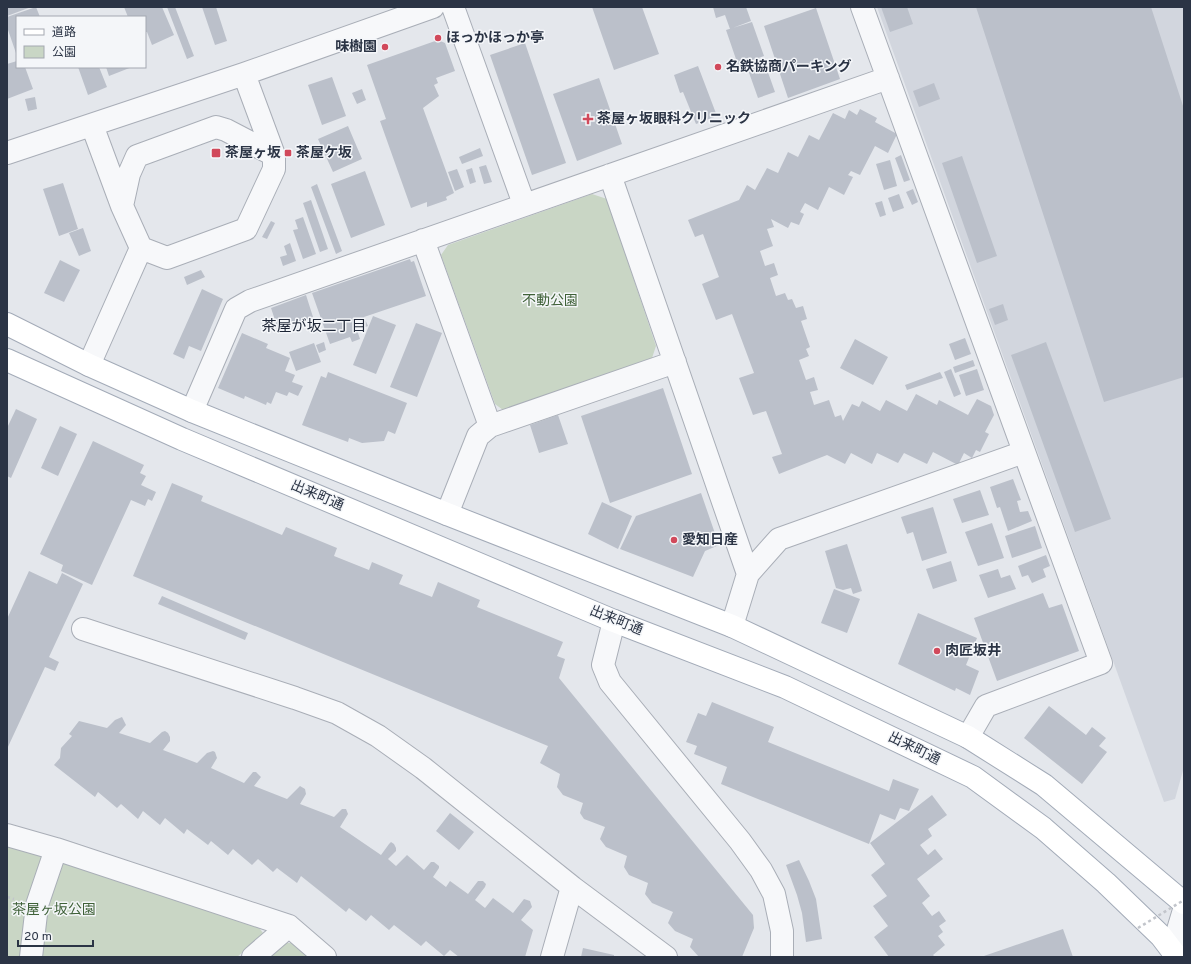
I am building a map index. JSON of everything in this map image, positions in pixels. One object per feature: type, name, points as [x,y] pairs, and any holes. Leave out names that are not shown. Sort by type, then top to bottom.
[{"type":"main road","points":[[7,324],[89,365],[192,411],[447,514],[732,626],[968,737],[1044,785],[1184,901]]},
{"type":"main road","name":"出来町通","points":[[7,360],[182,439],[614,621],[785,687],[973,777],[1049,833],[1106,883],[1161,936],[1175,953]]},
{"type":"street","points":[[7,153],[244,74],[433,7]]},
{"type":"street","points":[[453,7],[524,204]]},
{"type":"street","points":[[862,7],[1101,663],[986,706],[968,737]]},
{"type":"street","points":[[92,125],[122,206],[141,248],[167,258],[246,229],[274,169],[274,155],[244,74]]},
{"type":"street","points":[[192,411],[236,309],[250,301],[888,78]]},
{"type":"street","points":[[122,206],[129,174],[137,156],[216,127],[226,130],[274,155]]},
{"type":"street","points":[[610,175],[748,574]]},
{"type":"street","points":[[423,240],[490,426]]},
{"type":"street","points":[[89,365],[141,248]]},
{"type":"street","points":[[447,514],[478,436],[490,426],[675,362]]},
{"type":"street","points":[[732,626],[748,574],[779,539],[1024,452]]},
{"type":"street","points":[[614,621],[603,665],[610,682],[740,841],[761,870],[774,894],[782,931],[782,957]]},
{"type":"street","points":[[83,629],[295,698],[337,714],[378,736],[423,768],[572,887],[666,957]]},
{"type":"street","points":[[7,836],[56,849],[288,926],[325,957]]},
{"type":"street","points":[[31,957],[37,905],[56,849]]},
{"type":"street","points":[[552,957],[572,887]]},
{"type":"street","points":[[1175,953],[1184,910]]},
{"type":"street","points":[[253,957],[288,926]]},
{"type":"path","points":[[1138,928],[1184,901]]},
{"type":"shaded area","points":[[877,7],[1184,7],[1184,767],[1175,799],[1164,802]]},
{"type":"green space","name":"不動公園","points":[[592,194],[607,199],[656,346],[652,358],[503,410],[495,404],[441,255],[448,245]]},
{"type":"green space","name":"茶屋ヶ坂公園","points":[[7,845],[35,852],[257,925],[263,933],[262,936],[237,957],[7,957]]},
{"type":"green space","points":[[284,943],[298,943],[314,957],[268,957]]},
{"type":"building","points":[[7,7],[31,7],[7,16]]},
{"type":"building","points":[[36,7],[40,16],[16,16],[16,53],[7,27],[7,17]]},
{"type":"building","points":[[124,7],[162,7],[174,35],[152,45],[146,32],[146,16],[128,16]]},
{"type":"building","points":[[167,7],[175,7],[194,56],[187,59]]},
{"type":"building","points":[[202,7],[216,7],[227,41],[215,45]]},
{"type":"building","points":[[592,7],[642,7],[659,54],[614,70]]},
{"type":"building","points":[[713,7],[746,7],[751,21],[730,29],[725,15],[716,18]]},
{"type":"building","points":[[881,7],[907,7],[913,24],[890,32]]},
{"type":"building","points":[[976,7],[1151,7],[1184,109],[1184,377],[1104,402]]},
{"type":"building","points":[[816,8],[840,79],[788,98],[764,26]]},
{"type":"building","points":[[752,22],[764,56],[738,65],[726,30]]},
{"type":"building","points":[[438,40],[445,43],[455,71],[436,78],[438,83],[434,85],[439,96],[423,108],[454,193],[446,197],[447,200],[427,207],[427,202],[411,208],[380,121],[386,119],[367,65]]},
{"type":"building","points":[[525,43],[566,163],[532,175],[490,55]]},
{"type":"building","points":[[16,61],[16,68],[25,68],[33,89],[7,99],[7,64]]},
{"type":"building","points":[[764,61],[775,92],[758,98],[747,67]]},
{"type":"building","points":[[698,66],[717,116],[696,124],[683,92],[680,93],[674,75]]},
{"type":"building","points":[[78,68],[99,68],[107,87],[88,95]]},
{"type":"building","points":[[106,68],[129,68],[109,76]]},
{"type":"building","points":[[332,77],[346,116],[322,125],[308,85]]},
{"type":"building","name":"茶屋ヶ坂眼科クリニック","points":[[599,78],[622,144],[577,161],[553,94]]},
{"type":"building","points":[[934,83],[940,99],[919,107],[913,91]]},
{"type":"building","points":[[362,89],[366,100],[357,104],[352,93]]},
{"type":"building","points":[[35,97],[37,109],[28,111],[25,99]]},
{"type":"building","points":[[860,109],[877,118],[875,122],[897,134],[888,153],[875,146],[860,175],[851,171],[848,175],[853,177],[844,195],[829,187],[818,210],[805,203],[800,212],[804,214],[799,225],[791,222],[788,228],[771,219],[774,227],[767,229],[773,246],[760,251],[765,266],[774,263],[778,275],[770,278],[776,296],[785,293],[788,300],[792,299],[796,308],[803,306],[807,319],[801,321],[810,347],[806,349],[809,356],[799,360],[806,380],[814,377],[818,390],[810,392],[814,405],[829,400],[835,417],[841,415],[843,421],[852,404],[859,407],[862,401],[880,411],[886,400],[907,411],[916,394],[937,405],[939,400],[968,415],[977,399],[991,406],[994,415],[985,432],[989,434],[980,452],[976,450],[972,458],[964,453],[958,465],[933,452],[927,464],[904,453],[898,463],[877,453],[872,464],[851,453],[845,464],[827,455],[779,474],[772,457],[782,454],[766,411],[753,415],[739,378],[754,373],[732,314],[716,320],[702,284],[719,277],[703,234],[695,237],[688,220],[739,200],[747,185],[755,190],[767,168],[778,173],[788,152],[798,157],[809,135],[819,140],[833,113],[845,119],[849,110],[857,115]]},
{"type":"building","points":[[348,126],[362,159],[333,172],[318,139]]},
{"type":"building","points":[[480,148],[483,156],[462,164],[459,157]]},
{"type":"building","points":[[901,155],[910,180],[904,182],[895,158]]},
{"type":"building","points":[[962,156],[997,256],[977,263],[942,163]]},
{"type":"building","points":[[890,160],[897,186],[884,190],[876,164]]},
{"type":"building","points":[[486,165],[492,182],[484,184],[479,167]]},
{"type":"building","points":[[472,168],[476,182],[470,184],[466,170]]},
{"type":"building","points":[[457,169],[464,187],[455,191],[448,172]]},
{"type":"building","points":[[365,171],[385,225],[351,238],[331,184]]},
{"type":"building","points":[[63,183],[78,229],[59,236],[43,189]]},
{"type":"building","points":[[317,184],[342,251],[336,254],[311,187]]},
{"type":"building","points":[[913,189],[918,202],[912,205],[906,192]]},
{"type":"building","points":[[899,194],[904,208],[893,212],[888,198]]},
{"type":"building","points":[[311,200],[328,249],[320,252],[303,203]]},
{"type":"building","points":[[882,201],[886,215],[880,217],[875,203]]},
{"type":"building","points":[[303,217],[316,254],[303,259],[293,230],[298,229],[295,220]]},
{"type":"building","points":[[271,221],[275,223],[267,239],[262,237]]},
{"type":"building","points":[[83,228],[91,251],[79,256],[69,233]]},
{"type":"building","points":[[290,243],[296,261],[283,266],[280,257],[287,255],[284,246]]},
{"type":"building","points":[[410,259],[411,262],[414,261],[426,296],[364,317],[368,326],[357,330],[360,339],[352,342],[350,337],[330,344],[312,293]]},
{"type":"building","points":[[60,260],[80,270],[64,302],[44,293]]},
{"type":"building","points":[[201,270],[205,277],[187,285],[184,277]]},
{"type":"building","points":[[202,289],[223,299],[201,351],[189,346],[184,359],[173,354]]},
{"type":"building","points":[[306,295],[313,317],[278,329],[271,308]]},
{"type":"building","points":[[1003,304],[1008,320],[995,325],[989,309]]},
{"type":"building","points":[[373,316],[396,325],[376,374],[353,365]]},
{"type":"building","points":[[416,323],[442,333],[417,397],[390,387]]},
{"type":"building","points":[[242,333],[268,344],[266,348],[290,358],[285,371],[295,375],[292,382],[303,386],[298,396],[289,392],[287,396],[276,392],[271,404],[267,402],[266,405],[245,396],[244,399],[218,388]]},
{"type":"building","points":[[965,338],[971,354],[955,360],[949,344]]},
{"type":"building","points":[[855,339],[888,357],[873,385],[840,368]]},
{"type":"building","points":[[324,342],[326,350],[319,353],[316,345]]},
{"type":"building","points":[[1046,342],[1111,519],[1075,532],[1011,355]]},
{"type":"building","points":[[314,343],[321,362],[296,371],[289,352]]},
{"type":"building","points":[[973,360],[975,366],[955,373],[953,367]]},
{"type":"building","points":[[951,369],[961,394],[954,397],[944,372]]},
{"type":"building","points":[[977,369],[984,390],[966,396],[959,375]]},
{"type":"building","points":[[328,372],[407,403],[395,434],[388,431],[384,441],[362,443],[349,438],[348,442],[302,425],[321,376],[326,378]]},
{"type":"building","points":[[940,372],[943,378],[907,390],[905,385]]},
{"type":"building","points":[[663,388],[692,474],[610,503],[581,416]]},
{"type":"building","points":[[16,409],[37,419],[11,478],[7,476],[7,428]]},
{"type":"building","points":[[558,415],[568,444],[539,453],[530,425]]},
{"type":"building","points":[[60,426],[77,434],[58,476],[41,468]]},
{"type":"building","points":[[93,441],[144,465],[140,473],[146,476],[141,485],[156,492],[152,501],[148,499],[145,506],[131,500],[92,585],[61,571],[63,565],[40,554]]},
{"type":"building","points":[[1013,479],[1021,500],[1017,501],[1020,512],[1028,511],[1032,521],[1008,531],[1000,507],[997,508],[990,487]]},
{"type":"building","points":[[172,483],[203,496],[201,501],[282,535],[286,527],[337,548],[334,556],[369,570],[372,562],[403,575],[399,584],[432,597],[438,582],[480,600],[477,607],[563,642],[557,656],[565,659],[559,678],[753,915],[754,928],[742,957],[699,957],[690,947],[693,939],[675,931],[668,923],[673,912],[652,903],[645,894],[648,883],[629,875],[624,867],[627,856],[606,847],[600,839],[605,827],[584,819],[580,813],[583,803],[563,795],[557,787],[560,774],[540,763],[548,746],[133,576]]},
{"type":"building","points":[[980,490],[989,515],[962,523],[953,499]]},
{"type":"building","points":[[701,493],[719,545],[705,551],[693,577],[620,549],[636,516]]},
{"type":"building","points":[[602,502],[632,516],[618,549],[588,534]]},
{"type":"building","points":[[933,507],[947,553],[922,561],[913,532],[907,534],[901,517]]},
{"type":"building","points":[[992,523],[1004,558],[978,566],[965,532]]},
{"type":"building","points":[[1035,526],[1042,548],[1012,558],[1005,536]]},
{"type":"building","points":[[847,544],[862,591],[853,594],[851,588],[843,590],[836,588],[825,551]]},
{"type":"building","points":[[1046,555],[1050,566],[1043,569],[1046,577],[1032,583],[1028,575],[1022,577],[1018,566]]},
{"type":"building","points":[[951,561],[957,581],[933,589],[926,569]]},
{"type":"building","points":[[998,569],[1001,578],[1010,575],[1016,589],[988,598],[979,575]]},
{"type":"building","points":[[29,571],[57,584],[62,573],[83,584],[49,657],[59,662],[55,671],[45,667],[7,749],[7,619]]},
{"type":"building","points":[[834,589],[860,599],[847,633],[821,623]]},
{"type":"building","points":[[1043,593],[1049,608],[1062,604],[1079,651],[997,681],[974,618]]},
{"type":"building","points":[[162,596],[248,633],[245,640],[158,604]]},
{"type":"building","name":"肉匠坂井","points":[[918,613],[977,638],[966,665],[979,671],[970,695],[956,688],[955,691],[898,664]]},
{"type":"building","points":[[712,702],[774,727],[768,742],[889,791],[893,779],[919,789],[909,811],[900,808],[895,820],[880,814],[869,844],[721,784],[727,767],[694,754],[697,746],[686,742],[698,713],[706,716]]},
{"type":"building","points":[[1049,706],[1086,735],[1092,727],[1106,738],[1099,746],[1107,752],[1082,784],[1024,738]]},
{"type":"building","points":[[122,717],[126,725],[119,733],[150,743],[165,731],[170,737],[170,741],[163,750],[197,763],[207,753],[213,751],[215,752],[217,758],[211,768],[244,783],[253,772],[256,772],[261,777],[254,786],[287,799],[300,786],[305,789],[306,794],[300,804],[334,817],[342,809],[346,809],[348,814],[340,827],[381,855],[391,842],[394,844],[396,851],[388,859],[396,866],[407,855],[424,870],[431,862],[434,862],[439,866],[439,868],[433,877],[446,887],[450,881],[468,894],[478,881],[483,881],[486,884],[485,887],[475,900],[485,908],[493,898],[513,913],[524,899],[530,901],[532,907],[521,920],[533,930],[525,957],[459,957],[450,950],[444,956],[426,941],[421,946],[394,925],[389,930],[371,915],[366,921],[349,908],[346,912],[301,876],[297,883],[277,868],[273,872],[258,859],[252,865],[233,849],[228,855],[211,841],[208,845],[187,829],[184,834],[165,818],[160,825],[143,811],[138,819],[121,804],[117,808],[98,792],[95,797],[54,765],[60,758],[61,748],[72,736],[69,734],[79,721],[107,728],[115,720]]},
{"type":"building","points":[[932,795],[947,815],[928,829],[932,836],[920,845],[928,855],[935,849],[943,859],[917,879],[930,896],[922,903],[932,916],[939,911],[946,921],[939,926],[943,932],[938,936],[945,945],[933,955],[935,957],[889,957],[874,937],[888,926],[873,906],[887,896],[871,875],[885,864],[870,843]]},
{"type":"building","points":[[450,813],[474,832],[459,850],[436,831]]},
{"type":"building","points":[[799,860],[816,899],[822,939],[806,942],[802,913],[786,865]]},
{"type":"building","points":[[1063,929],[1073,957],[981,957]]},
{"type":"building","points":[[583,948],[614,955],[614,957],[581,957]]},
{"type":"place","name":"ほっかほっか亭","points":[[438,38]]},
{"type":"place","name":"味樹園","points":[[385,47]]},
{"type":"place","name":"名鉄協商パーキング","points":[[718,67]]},
{"type":"place","name":"茶屋ヶ坂眼科クリニック","points":[[588,119]]},
{"type":"place","name":"茶屋ヶ坂","points":[[216,153]]},
{"type":"place","name":"茶屋ケ坂","points":[[288,153]]},
{"type":"place","name":"愛知日産","points":[[674,540]]},
{"type":"place","name":"肉匠坂井","points":[[937,651]]},
{"type":"district","name":"茶屋が坂二丁目","points":[[314,327]]}]
